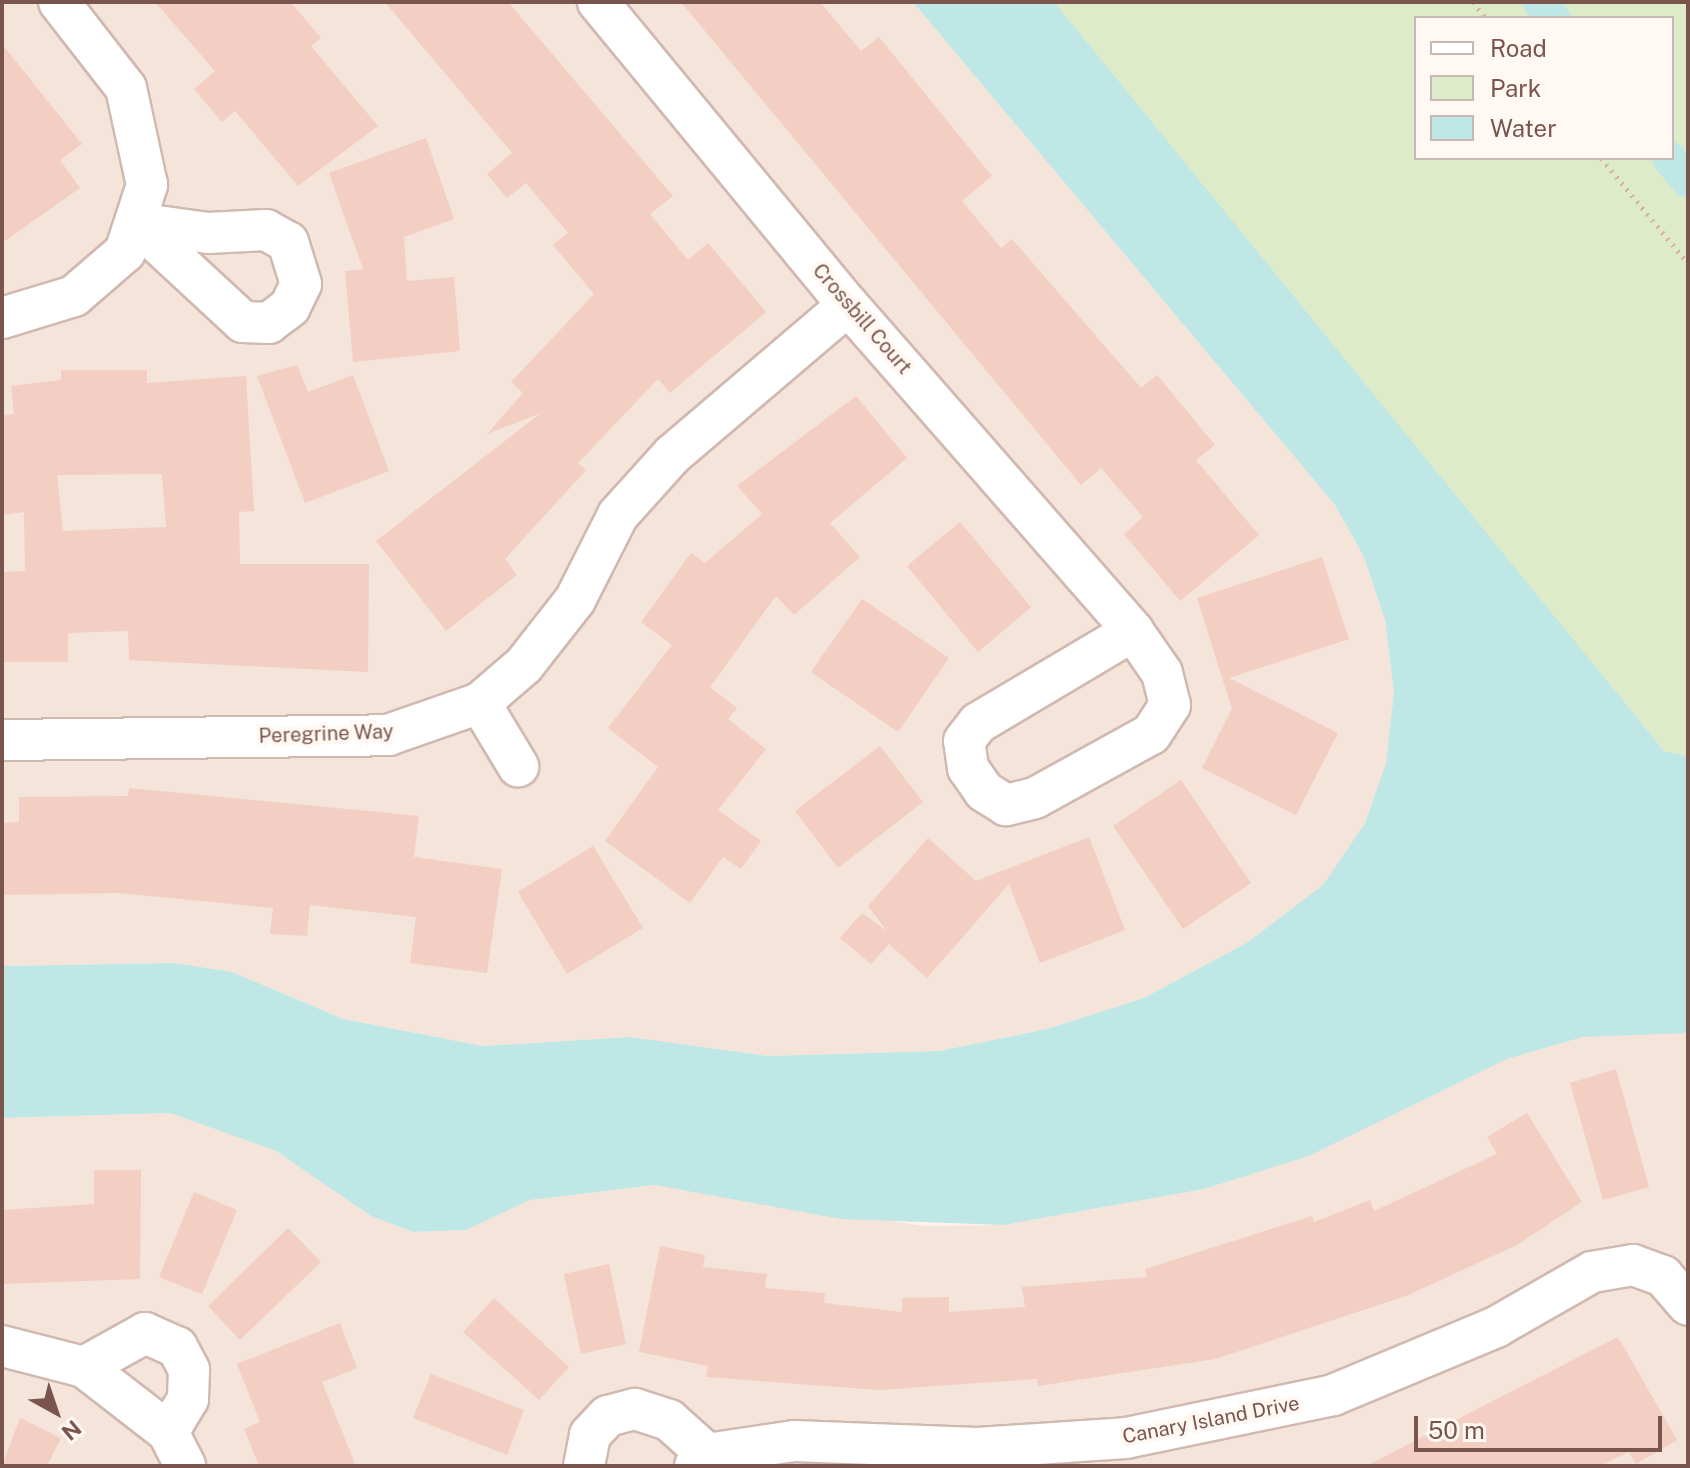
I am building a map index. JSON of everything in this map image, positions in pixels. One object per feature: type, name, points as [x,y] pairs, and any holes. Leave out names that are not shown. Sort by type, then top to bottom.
[{"type":"street","points":[[2,318],[74,296],[125,252],[147,185],[126,88],[59,2]]},
{"type":"street","name":"Crossbill Court","points":[[598,2],[848,305],[1133,631],[1162,673],[1170,705],[1151,734],[1035,798],[1006,805],[984,791],[968,768],[964,741],[978,723],[1133,631]]},
{"type":"street","name":"Peregrine Way","points":[[2,740],[388,735],[480,703],[524,665],[567,611],[618,515],[672,455],[848,305]]},
{"type":"street","points":[[480,703],[518,766]]},
{"type":"street","name":"Canary Island Drive","points":[[701,1460],[794,1441],[977,1448],[1141,1435],[1333,1395],[1496,1327],[1592,1272],[1633,1265],[1663,1276],[1688,1305]]},
{"type":"street","points":[[2,1346],[84,1367],[177,1449],[188,1399],[189,1370],[177,1347],[145,1333],[84,1367]]},
{"type":"street","points":[[584,1466],[590,1435],[608,1416],[635,1409],[669,1420],[701,1460]]},
{"type":"path","points":[[1603,160],[1688,263]]},
{"type":"shaded area","points":[[2,2],[913,2],[1335,505],[1364,557],[1385,620],[1394,692],[1386,763],[1365,823],[1323,885],[1248,942],[1144,998],[1047,1029],[939,1051],[768,1056],[630,1037],[483,1046],[343,1019],[232,972],[175,963],[2,966]]},
{"type":"shaded area","points":[[1660,1028],[1688,1033],[1688,1466],[2,1466],[2,1118],[170,1113],[276,1151],[371,1216],[413,1232],[466,1230],[530,1200],[655,1185],[924,1226],[1004,1225],[1204,1189],[1309,1156],[1507,1059],[1583,1037]]},
{"type":"green space","points":[[1047,2],[1688,2],[1688,756],[1664,751]]},
{"type":"water","points":[[913,2],[1054,2],[1664,751],[1688,756],[1688,1033],[1583,1037],[1507,1059],[1309,1156],[1204,1189],[1004,1225],[841,1219],[655,1185],[530,1200],[466,1230],[413,1232],[371,1216],[276,1151],[170,1113],[2,1118],[2,966],[175,963],[232,972],[343,1019],[483,1046],[630,1037],[768,1056],[939,1051],[1047,1029],[1144,998],[1248,942],[1323,885],[1365,823],[1386,763],[1394,692],[1385,620],[1364,557],[1335,505]]},
{"type":"building","points":[[155,2],[291,2],[321,38],[311,46],[378,126],[298,186],[235,111],[222,122],[194,89],[215,71]]},
{"type":"building","points":[[385,2],[508,2],[673,196],[650,214],[688,260],[708,243],[766,312],[670,393],[658,379],[578,463],[586,470],[505,559],[517,575],[446,631],[376,541],[541,413],[487,434],[523,393],[511,382],[594,294],[553,245],[568,233],[526,183],[507,198],[487,174],[512,153]]},
{"type":"building","points":[[681,2],[820,2],[861,51],[879,37],[992,176],[962,201],[1001,248],[1012,239],[1141,388],[1157,375],[1215,445],[1196,460],[1259,535],[1180,601],[1124,534],[1143,517],[1101,468],[1081,485]]},
{"type":"building","points":[[2,44],[82,144],[60,160],[80,188],[2,243]]},
{"type":"building","points":[[426,138],[454,219],[404,237],[407,281],[454,277],[460,351],[353,362],[345,271],[363,269],[329,173]]},
{"type":"building","points":[[297,365],[308,392],[353,375],[389,471],[305,503],[257,376]]},
{"type":"building","points":[[61,370],[147,370],[147,383],[246,376],[254,511],[239,512],[240,564],[369,564],[368,672],[129,660],[128,631],[68,633],[68,662],[2,662],[2,572],[25,571],[24,512],[2,515],[2,416],[14,414],[11,386],[61,380]],"holes":[[[162,474],[166,527],[63,531],[57,475]]]},
{"type":"building","points":[[856,396],[907,458],[830,523],[860,557],[794,615],[776,596],[710,687],[737,708],[728,719],[766,749],[718,810],[761,841],[741,869],[723,857],[690,903],[605,841],[658,767],[608,728],[672,645],[641,622],[691,553],[705,563],[762,514],[737,486]]},
{"type":"building","points":[[960,522],[1031,607],[978,652],[907,566]]},
{"type":"building","points":[[1322,557],[1349,639],[1229,678],[1338,733],[1296,815],[1202,768],[1232,709],[1197,598]]},
{"type":"building","points":[[862,599],[949,658],[898,732],[811,672]]},
{"type":"building","points":[[880,746],[923,802],[838,868],[795,811]]},
{"type":"building","points":[[1181,780],[1251,883],[1183,929],[1113,826]]},
{"type":"building","points":[[129,788],[419,816],[414,857],[502,869],[487,973],[410,963],[416,917],[310,905],[307,936],[270,934],[273,908],[119,893],[2,895],[2,823],[19,822],[19,797],[128,796]]},
{"type":"building","points":[[1089,837],[1125,930],[1040,963],[1009,884],[927,978],[889,944],[871,964],[840,938],[862,913],[887,931],[868,906],[928,838],[976,881]]},
{"type":"building","points":[[593,846],[643,928],[567,974],[518,892]]},
{"type":"building","points":[[1616,1069],[1649,1187],[1603,1200],[1570,1083]]},
{"type":"building","points":[[1527,1113],[1582,1202],[1517,1245],[1406,1296],[1215,1359],[1038,1386],[1037,1379],[879,1390],[706,1377],[708,1366],[639,1352],[660,1246],[705,1255],[703,1267],[767,1274],[765,1288],[825,1293],[824,1303],[902,1312],[902,1298],[949,1297],[949,1312],[1025,1307],[1022,1287],[1147,1277],[1145,1269],[1312,1216],[1314,1222],[1370,1200],[1374,1211],[1497,1154],[1487,1137]]},
{"type":"building","points":[[94,1170],[141,1170],[140,1279],[2,1284],[2,1210],[94,1204]]},
{"type":"building","points":[[194,1192],[237,1210],[202,1294],[159,1277]]},
{"type":"building","points":[[288,1228],[321,1262],[240,1340],[208,1306]]},
{"type":"building","points":[[609,1264],[626,1344],[581,1354],[564,1274]]},
{"type":"building","points":[[494,1298],[569,1367],[539,1400],[463,1332]]},
{"type":"building","points":[[340,1323],[357,1368],[322,1382],[356,1466],[259,1466],[244,1429],[260,1422],[237,1364]]},
{"type":"building","points":[[1618,1337],[1677,1440],[1636,1464],[1629,1452],[1600,1466],[1366,1466]]},
{"type":"building","points":[[431,1374],[524,1410],[507,1455],[413,1418]]},
{"type":"building","points":[[20,1418],[61,1438],[47,1466],[2,1466]]},
{"type":"waterway","points":[[1540,2],[1551,16]]},
{"type":"waterway","points":[[1671,160],[1688,181]]}]
